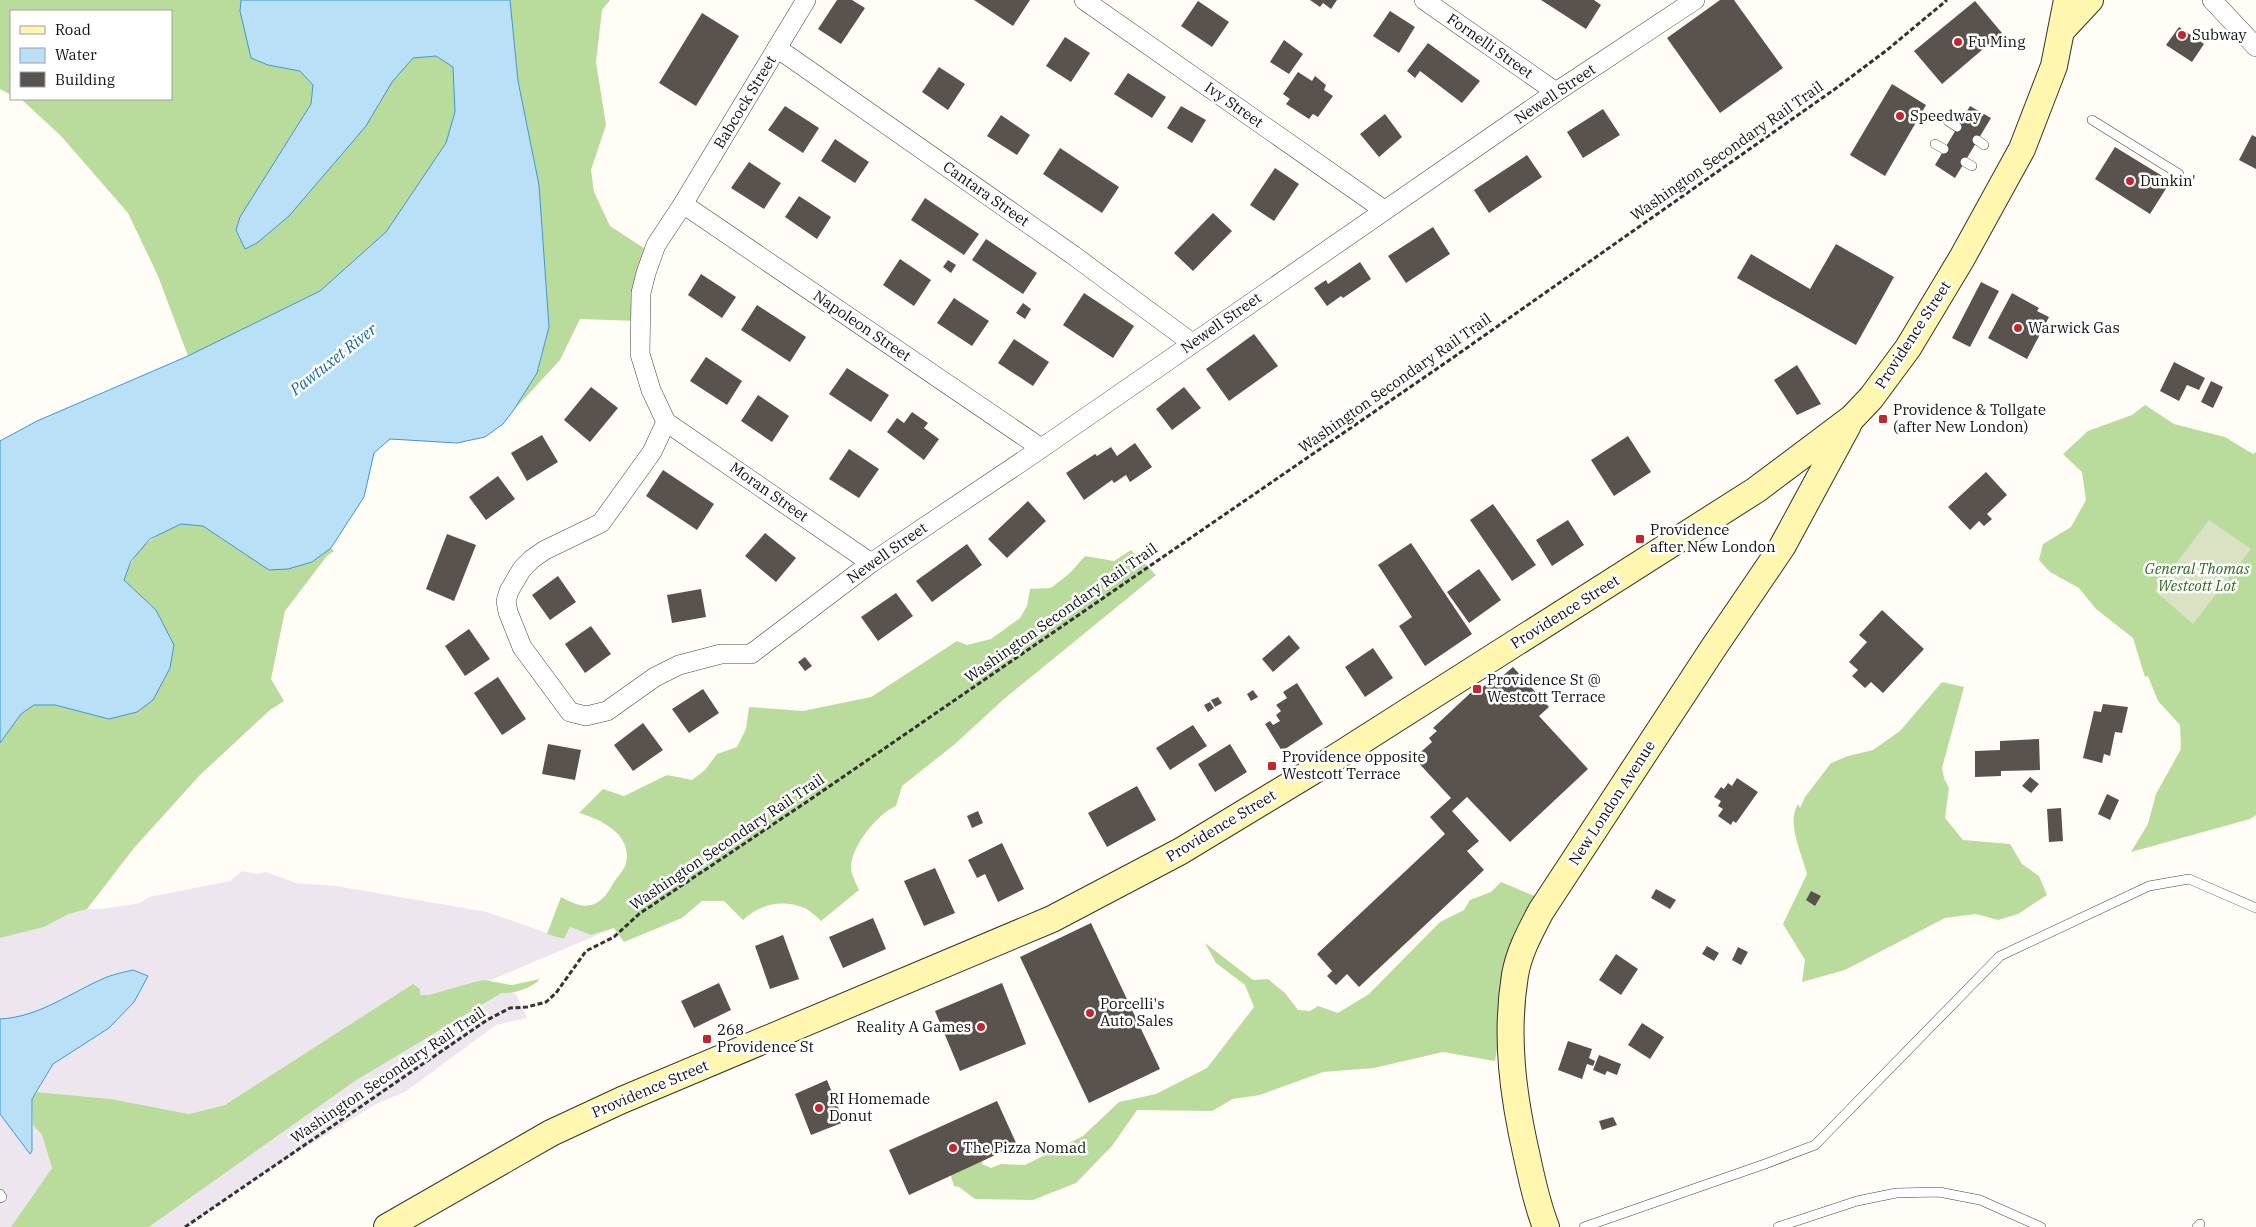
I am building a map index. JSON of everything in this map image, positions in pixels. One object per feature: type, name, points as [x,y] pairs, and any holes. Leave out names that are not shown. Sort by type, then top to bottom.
[{"type":"main road","name":"Providence Street","points":[[387,1227],[559,1129],[622,1100],[1052,919],[1181,851],[1342,754],[1756,490],[1852,418],[1871,398],[1908,348],[1962,258],[2022,149],[2054,66],[2067,0]]},
{"type":"main road","points":[[2062,30],[2090,0]]},
{"type":"main road","name":"New London Avenue","points":[[1546,1227],[1538,1208],[1515,1108],[1510,1059],[1510,1023],[1515,974],[1524,942],[1552,895],[1714,647],[1782,547],[1852,418]]},
{"type":"street","name":"Babcock Street","points":[[683,204],[806,0]]},
{"type":"street","name":"Ivy Street","points":[[1084,0],[1384,210]]},
{"type":"street","name":"Fornelli Street","points":[[1424,0],[1556,92]]},
{"type":"street","name":"Newell Street","points":[[666,422],[652,452],[602,523],[545,550],[532,559],[522,569],[509,591],[506,601],[508,612],[522,647],[570,712],[586,716],[607,711],[655,677],[680,665],[721,654],[751,654],[871,563],[1041,448],[1556,92],[1695,0]]},
{"type":"street","points":[[2212,0],[2256,47]]},
{"type":"street","name":"Cantara Street","points":[[777,48],[1073,255],[1192,343]]},
{"type":"street","points":[[666,422],[651,390],[640,354],[641,293],[656,245],[683,204]]},
{"type":"street","name":"Napoleon Street","points":[[683,204],[1041,448]]},
{"type":"street","name":"Moran Street","points":[[666,422],[871,563]]},
{"type":"lane","points":[[2092,120],[2179,174]]},
{"type":"lane","points":[[1948,121],[1957,127]]},
{"type":"lane","points":[[1935,144],[1944,149]]},
{"type":"lane","points":[[1584,1227],[1765,1164],[1815,1144],[2000,956],[2149,886],[2189,879],[2256,908]]},
{"type":"lane","points":[[1778,1227],[1857,1201],[1896,1193],[1930,1192],[1980,1200],[2041,1227]]},
{"type":"lane","points":[[0,1194],[2,1197],[0,1198]]},
{"type":"path","name":"Washington Secondary Rail Trail","points":[[186,1227],[488,1020],[510,1008],[526,1007],[546,1002],[556,993],[586,950],[614,937],[639,914],[805,803],[1451,359],[1835,89],[1887,50],[1947,0]]},
{"type":"shaded area","points":[[242,871],[256,874],[266,872],[296,883],[336,886],[487,912],[564,939],[570,927],[591,935],[614,928],[486,982],[474,982],[430,995],[419,995],[225,1105],[189,1114],[111,1099],[37,1092],[53,1064],[109,1028],[134,1002],[148,976],[108,976],[41,1011],[13,1019],[0,1019],[0,938],[44,927],[69,914],[87,909],[101,909],[140,903],[149,897],[230,881]]},
{"type":"shaded area","points":[[510,992],[516,994],[527,1018],[496,1025],[405,1092],[376,1104],[249,1182],[189,1227],[149,1227],[355,1081],[503,993]]},
{"type":"shaded area","points":[[0,1114],[30,1154],[32,1151],[33,1125],[42,1135],[52,1168],[11,1227],[0,1227]]},
{"type":"green space","points":[[0,0],[241,0],[240,11],[268,65],[300,71],[313,85],[311,104],[280,153],[257,243],[289,216],[366,126],[392,82],[413,58],[436,56],[453,67],[455,112],[446,143],[386,232],[320,291],[188,356],[158,276],[128,213],[61,136],[22,100],[172,100],[172,10],[10,10],[10,94],[0,89]]},
{"type":"green space","points":[[510,0],[610,0],[602,10],[596,62],[606,125],[591,170],[594,192],[610,226],[650,252],[638,321],[580,319],[560,360],[513,411],[537,373],[549,327],[539,185],[518,81]]},
{"type":"green space","points":[[2145,405],[2174,424],[2225,437],[2253,454],[2256,452],[2256,815],[2250,819],[2131,852],[2148,824],[2156,794],[2181,749],[2180,725],[2158,701],[2148,676],[2145,677],[2133,638],[2096,609],[2079,588],[2050,572],[2039,560],[2043,544],[2071,527],[2086,500],[2082,472],[2063,454],[2088,431],[2132,415]]},
{"type":"green space","name":"General Thomas Westcott Lot","points":[[2209,520],[2251,549],[2193,624],[2155,591]]},
{"type":"green space","points":[[181,524],[203,526],[269,569],[312,562],[331,548],[334,551],[327,556],[285,611],[271,679],[284,701],[270,710],[200,775],[134,848],[87,909],[69,914],[44,927],[0,938],[0,743],[21,714],[34,705],[55,705],[109,719],[156,610],[124,580],[133,559],[145,545],[160,534]]},
{"type":"green space","points":[[1131,550],[1156,575],[1004,699],[955,744],[902,786],[896,806],[873,824],[855,850],[851,870],[859,890],[821,921],[805,908],[786,904],[763,907],[743,920],[724,901],[702,901],[682,918],[624,942],[614,928],[591,935],[570,927],[564,939],[547,934],[561,897],[573,903],[586,906],[598,902],[606,895],[625,865],[627,853],[625,844],[620,836],[597,819],[579,813],[603,789],[624,796],[667,775],[692,780],[705,770],[717,754],[737,747],[746,729],[749,707],[803,711],[871,697],[957,641],[967,645],[991,639],[1020,618],[1027,606],[1030,589],[1051,588],[1070,573],[1085,556],[1114,561]]},
{"type":"green space","points":[[1942,682],[1964,687],[1942,768],[1949,788],[1945,818],[1963,840],[2010,844],[2022,864],[2039,876],[2047,895],[2018,914],[1998,920],[1976,914],[1945,918],[1845,970],[1802,982],[1805,960],[1783,924],[1807,874],[1794,829],[1795,812],[1798,804],[1800,808],[1805,797],[1831,763],[1848,756],[1873,750],[1900,731]]},
{"type":"green space","points":[[1501,882],[1544,900],[1501,1022],[1495,1061],[1443,1052],[1374,1068],[1323,1072],[1260,1095],[1233,1099],[1212,1111],[1137,1110],[1112,1146],[1076,1183],[1033,1200],[975,1199],[959,1187],[954,1186],[950,1173],[986,1147],[982,1164],[991,1168],[1001,1164],[1025,1165],[1083,1136],[1119,1102],[1156,1094],[1207,1068],[1254,1007],[1245,985],[1216,963],[1205,943],[1253,980],[1268,979],[1285,993],[1298,1010],[1310,1011],[1318,1006],[1338,1013],[1369,994],[1440,922],[1464,910],[1470,900],[1491,892]]},
{"type":"green space","points":[[540,979],[532,986],[511,993],[502,993],[355,1081],[149,1227],[11,1227],[52,1168],[42,1135],[33,1125],[32,1099],[37,1092],[111,1099],[189,1114],[225,1105],[413,984],[420,989],[420,995],[429,995],[484,980],[512,985]]},
{"type":"water","name":"Pawtuxet River","points":[[241,0],[510,0],[518,81],[539,185],[549,327],[537,373],[503,424],[485,437],[457,443],[390,439],[374,453],[364,497],[331,548],[312,562],[288,569],[269,570],[203,526],[181,524],[150,539],[131,561],[124,580],[156,610],[174,645],[170,668],[153,700],[137,712],[109,719],[55,705],[34,705],[21,714],[0,743],[0,441],[37,421],[188,356],[320,291],[386,232],[446,143],[455,112],[453,67],[436,56],[413,58],[392,82],[366,126],[289,216],[257,243],[245,249],[236,230],[240,217],[311,104],[313,85],[300,71],[268,65],[251,58],[240,11]]},
{"type":"water","points":[[133,970],[148,976],[134,1002],[109,1028],[53,1064],[32,1099],[32,1151],[30,1154],[0,1114],[0,1019],[29,1014],[107,977]]},
{"type":"building","points":[[837,0],[852,0],[865,8],[841,44],[818,29]]},
{"type":"building","points":[[974,0],[1030,0],[1013,26]]},
{"type":"building","points":[[1310,0],[1337,0],[1331,9],[1323,3],[1320,7]]},
{"type":"building","points":[[1541,0],[1594,0],[1601,5],[1586,29]]},
{"type":"building","points":[[1720,0],[1734,0],[1783,68],[1720,113],[1667,38]]},
{"type":"building","points":[[1198,1],[1229,22],[1212,47],[1181,26]]},
{"type":"building","name":"Fu Ming","points":[[1975,1],[2002,33],[1942,84],[1914,51]]},
{"type":"building","points":[[1390,11],[1415,27],[1399,53],[1373,36]]},
{"type":"building","points":[[702,13],[739,36],[696,106],[659,83]]},
{"type":"building","name":"Subway","points":[[2179,27],[2204,44],[2192,62],[2166,45]]},
{"type":"building","points":[[1065,37],[1090,53],[1071,82],[1046,66]]},
{"type":"building","points":[[1284,40],[1303,54],[1289,74],[1270,62]]},
{"type":"building","points":[[1428,43],[1480,81],[1462,103],[1420,71],[1415,78],[1407,71]]},
{"type":"building","points":[[939,67],[965,84],[948,110],[922,92]]},
{"type":"building","points":[[1298,72],[1312,81],[1315,76],[1326,85],[1324,90],[1333,96],[1318,117],[1313,114],[1309,119],[1286,104],[1290,99],[1283,94]]},
{"type":"building","points":[[1128,73],[1166,97],[1152,118],[1114,94]]},
{"type":"building","points":[[1892,84],[1926,105],[1885,176],[1850,155]]},
{"type":"building","points":[[785,106],[819,128],[803,153],[768,130]]},
{"type":"building","points":[[1181,106],[1206,120],[1192,143],[1167,128]]},
{"type":"building","points":[[1970,106],[1991,118],[1955,178],[1935,165]]},
{"type":"building","points":[[1603,109],[1620,135],[1583,158],[1567,132]]},
{"type":"building","points":[[1385,114],[1402,137],[1379,157],[1360,134]]},
{"type":"building","points":[[1001,115],[1030,135],[1017,155],[987,136]]},
{"type":"building","points":[[2252,135],[2256,137],[2256,169],[2239,160]]},
{"type":"building","points":[[835,139],[869,162],[855,183],[821,161]]},
{"type":"building","name":"Dunkin'","points":[[2115,147],[2164,177],[2161,183],[2167,187],[2150,214],[2095,179]]},
{"type":"building","points":[[1060,148],[1119,187],[1102,213],[1043,174]]},
{"type":"building","points":[[1527,155],[1542,177],[1489,213],[1474,190]]},
{"type":"building","points":[[749,162],[781,183],[764,209],[731,188]]},
{"type":"building","points":[[1275,168],[1299,184],[1274,221],[1250,205]]},
{"type":"building","points":[[799,196],[831,217],[817,239],[785,217]]},
{"type":"building","points":[[925,198],[979,234],[964,255],[911,220]]},
{"type":"building","points":[[1213,213],[1232,231],[1193,271],[1174,253]]},
{"type":"building","points":[[1433,227],[1450,254],[1406,283],[1388,256]]},
{"type":"building","points":[[986,239],[1037,273],[1023,294],[972,260]]},
{"type":"building","points":[[1836,244],[1894,277],[1856,345],[1737,278],[1751,254],[1810,289]]},
{"type":"building","points":[[900,259],[931,280],[914,306],[883,285]]},
{"type":"building","points":[[948,260],[956,265],[951,273],[943,267]]},
{"type":"building","points":[[1360,262],[1371,279],[1343,298],[1341,296],[1327,306],[1314,288],[1326,280],[1328,284]]},
{"type":"building","points":[[701,274],[736,297],[722,318],[688,295]]},
{"type":"building","name":"Warwick Gas","points":[[1981,282],[1999,291],[1970,347],[1952,338]]},
{"type":"building","points":[[1084,293],[1134,326],[1113,358],[1063,325]]},
{"type":"building","name":"Warwick Gas","points":[[2012,293],[2039,308],[2037,311],[2049,317],[2027,359],[1988,338]]},
{"type":"building","points":[[954,298],[989,321],[972,346],[937,323]]},
{"type":"building","points":[[1023,303],[1031,309],[1025,319],[1016,313]]},
{"type":"building","points":[[757,305],[806,337],[790,362],[741,330]]},
{"type":"building","points":[[1254,334],[1278,366],[1229,401],[1206,369]]},
{"type":"building","points":[[1014,339],[1049,362],[1033,386],[998,363]]},
{"type":"building","points":[[706,357],[742,381],[727,405],[690,381]]},
{"type":"building","points":[[2174,362],[2205,378],[2199,390],[2187,385],[2179,401],[2160,391]]},
{"type":"building","points":[[1797,365],[1821,404],[1797,415],[1774,380]]},
{"type":"building","points":[[847,368],[889,395],[871,422],[829,394]]},
{"type":"building","points":[[2211,381],[2223,387],[2213,408],[2201,402]]},
{"type":"building","points":[[591,387],[618,408],[590,442],[564,420]]},
{"type":"building","points":[[1184,387],[1201,408],[1172,430],[1156,409]]},
{"type":"building","points":[[758,395],[789,416],[772,442],[741,421]]},
{"type":"building","points":[[912,412],[928,423],[924,428],[939,439],[924,460],[887,432],[897,418],[904,423]]},
{"type":"building","points":[[542,435],[558,462],[527,481],[511,453]]},
{"type":"building","points":[[1628,436],[1651,472],[1614,496],[1591,460]]},
{"type":"building","points":[[1135,443],[1152,467],[1130,482],[1126,475],[1114,483],[1112,480],[1084,500],[1066,473],[1095,454],[1097,456],[1111,447],[1117,456]]},
{"type":"building","points":[[849,449],[879,469],[859,498],[829,479]]},
{"type":"building","points":[[663,470],[714,504],[697,530],[646,496]]},
{"type":"building","points":[[1986,472],[2007,495],[1987,514],[1992,519],[1984,526],[1979,521],[1970,530],[1948,507]]},
{"type":"building","points":[[498,476],[515,499],[486,520],[469,497]]},
{"type":"building","points":[[1028,501],[1046,521],[1007,558],[988,539]]},
{"type":"building","points":[[1493,504],[1536,565],[1512,581],[1470,520]]},
{"type":"building","points":[[1568,520],[1584,545],[1552,566],[1536,540]]},
{"type":"building","points":[[765,533],[796,558],[776,582],[745,556]]},
{"type":"building","points":[[447,534],[476,545],[454,601],[426,589]]},
{"type":"building","points":[[1411,543],[1472,634],[1425,666],[1399,626],[1412,617],[1378,565]]},
{"type":"building","points":[[967,544],[982,565],[932,602],[916,581]]},
{"type":"building","points":[[1479,569],[1501,600],[1469,623],[1447,592]]},
{"type":"building","points":[[558,576],[576,602],[550,620],[532,595]]},
{"type":"building","points":[[701,589],[706,617],[672,623],[667,595]]},
{"type":"building","points":[[896,593],[913,616],[878,641],[861,617]]},
{"type":"building","points":[[1882,610],[1924,649],[1883,693],[1871,682],[1865,688],[1852,676],[1858,670],[1849,662],[1867,642],[1859,635]]},
{"type":"building","points":[[591,626],[611,654],[585,673],[565,644]]},
{"type":"building","points":[[469,629],[490,659],[465,676],[445,646]]},
{"type":"building","points":[[1289,635],[1300,648],[1273,672],[1262,659]]},
{"type":"building","points":[[1373,648],[1393,678],[1365,697],[1345,667]]},
{"type":"building","points":[[805,657],[812,666],[805,671],[798,662]]},
{"type":"building","points":[[1513,667],[1549,707],[1539,716],[1588,769],[1510,842],[1467,797],[1452,811],[1479,841],[1467,851],[1484,870],[1359,987],[1347,974],[1336,985],[1327,976],[1332,971],[1317,954],[1445,834],[1430,817],[1451,798],[1414,758],[1432,742],[1429,738],[1437,731],[1433,728],[1479,685],[1482,688],[1489,681],[1492,685]]},
{"type":"building","points":[[498,677],[526,719],[502,735],[474,693]]},
{"type":"building","points":[[1297,683],[1323,724],[1282,751],[1265,724],[1270,721],[1273,725],[1280,721],[1276,715],[1281,711],[1276,705],[1287,698],[1283,692]]},
{"type":"building","points":[[703,689],[719,713],[689,733],[672,709]]},
{"type":"building","points":[[1253,690],[1258,697],[1251,701],[1247,694]]},
{"type":"building","points":[[1218,697],[1222,703],[1215,707],[1211,700]]},
{"type":"building","points":[[1210,702],[1214,708],[1208,712],[1204,705]]},
{"type":"building","points":[[2103,704],[2128,707],[2122,733],[2115,732],[2110,756],[2104,754],[2102,763],[2083,758],[2094,711],[2101,712]]},
{"type":"building","points":[[643,723],[663,750],[633,771],[614,745]]},
{"type":"building","points":[[1193,725],[1207,746],[1170,770],[1156,748]]},
{"type":"building","points":[[2039,739],[2040,770],[2001,771],[2001,776],[1975,777],[1975,751],[2000,750],[2000,741]]},
{"type":"building","points":[[548,744],[581,750],[575,780],[542,774]]},
{"type":"building","points":[[1230,744],[1247,772],[1215,792],[1198,764]]},
{"type":"building","points":[[2030,777],[2039,784],[2031,793],[2022,786]]},
{"type":"building","points":[[1737,778],[1758,792],[1736,823],[1733,821],[1731,825],[1718,816],[1723,809],[1718,806],[1721,801],[1714,797],[1721,787],[1724,789],[1728,783],[1732,786]]},
{"type":"building","points":[[1137,786],[1156,820],[1107,847],[1088,813]]},
{"type":"building","points":[[2107,794],[2119,800],[2110,820],[2098,814]]},
{"type":"building","points":[[2061,808],[2063,841],[2049,842],[2047,809]]},
{"type":"building","points":[[978,811],[983,823],[972,828],[967,816]]},
{"type":"building","points":[[1002,843],[1024,889],[998,902],[985,874],[977,878],[968,860]]},
{"type":"building","points":[[935,868],[955,913],[924,926],[904,881]]},
{"type":"building","points":[[1656,889],[1676,900],[1670,909],[1651,898]]},
{"type":"building","points":[[1811,891],[1821,896],[1815,906],[1806,900]]},
{"type":"building","points":[[873,918],[886,949],[843,968],[829,937]]},
{"type":"building","name":"Porcelli's Auto Sales","points":[[1091,923],[1160,1069],[1089,1103],[1020,957]]},
{"type":"building","points":[[783,935],[799,979],[770,989],[755,946]]},
{"type":"building","points":[[1707,946],[1719,953],[1714,961],[1702,954]]},
{"type":"building","points":[[1738,947],[1748,952],[1741,965],[1732,960]]},
{"type":"building","points":[[1616,954],[1638,969],[1621,995],[1599,980]]},
{"type":"building","points":[[719,983],[731,1010],[694,1028],[681,1001]]},
{"type":"building","name":"Reality A Games","points":[[1002,983],[1026,1044],[960,1071],[935,1011]]},
{"type":"building","points":[[1642,1023],[1664,1037],[1650,1059],[1628,1045]]},
{"type":"building","points":[[1568,1041],[1592,1049],[1589,1058],[1595,1061],[1593,1066],[1587,1064],[1582,1079],[1558,1070]]},
{"type":"building","points":[[1599,1055],[1621,1064],[1617,1075],[1607,1071],[1605,1075],[1593,1070]]},
{"type":"building","name":"RI Homemade Donut","points":[[827,1080],[844,1122],[811,1135],[795,1094]]},
{"type":"building","name":"The Pizza Nomad","points":[[997,1101],[1017,1145],[909,1195],[889,1150]]},
{"type":"building","points":[[1613,1117],[1617,1125],[1602,1130],[1599,1121]]},
{"type":"place","name":"Subway","points":[[2182,35]]},
{"type":"place","name":"Fu Ming","points":[[1958,42]]},
{"type":"place","name":"Speedway","points":[[1900,116]]},
{"type":"place","name":"Dunkin'","points":[[2130,181]]},
{"type":"place","name":"Warwick Gas","points":[[2018,328]]},
{"type":"place","name":"Providence & Tollgate (after New London)","points":[[1883,419]]},
{"type":"place","name":"Providence after New London","points":[[1640,539]]},
{"type":"place","name":"Providence St @ Westcott Terrace","points":[[1477,689]]},
{"type":"place","name":"Providence opposite Westcott Terrace","points":[[1272,766]]},
{"type":"place","name":"Porcelli's Auto Sales","points":[[1090,1013]]},
{"type":"place","name":"Reality A Games","points":[[981,1027]]},
{"type":"place","name":"268 Providence St","points":[[707,1039]]},
{"type":"place","name":"RI Homemade Donut","points":[[819,1108]]},
{"type":"place","name":"The Pizza Nomad","points":[[953,1148]]}]
